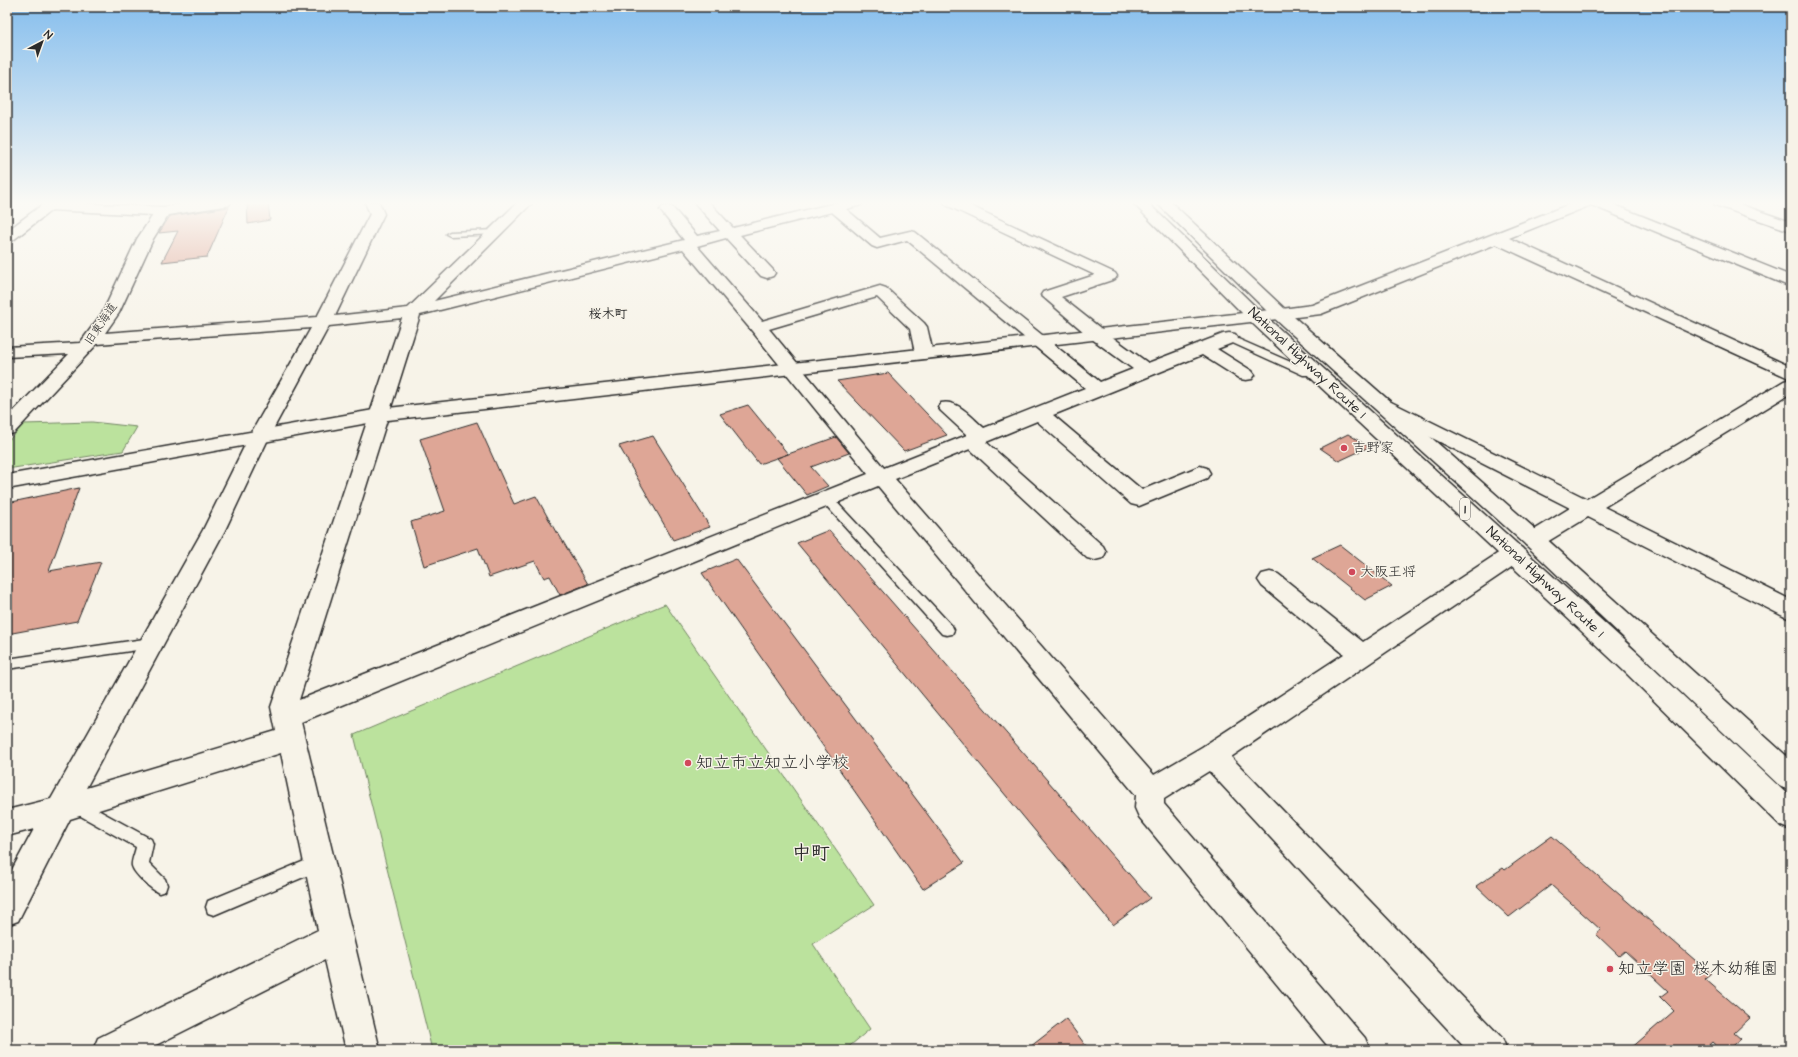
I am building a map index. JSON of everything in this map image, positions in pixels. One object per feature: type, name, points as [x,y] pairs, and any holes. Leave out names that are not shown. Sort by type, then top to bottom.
[{"type":"main road","name":"旧東海道","points":[[7,429],[89,344],[111,313],[140,251]]},
{"type":"main road","points":[[7,910],[68,807],[151,643],[214,530],[260,435],[323,322],[358,251]]},
{"type":"main road","points":[[363,1050],[284,707],[413,312],[475,251]]},
{"type":"main road","points":[[7,352],[413,312],[452,301],[656,251]]},
{"type":"main road","points":[[697,251],[790,368],[881,477],[1151,792],[1149,808],[1353,1050]]},
{"type":"main road","points":[[747,251],[767,273]]},
{"type":"main road","points":[[930,251],[1099,390]]},
{"type":"main road","points":[[1056,251],[1109,276],[1049,295],[1098,335],[1146,370]]},
{"type":"main road","name":"National Highway Route 1","points":[[1190,251],[1256,316],[1791,778]]},
{"type":"main road","name":"National Highway Route 1","points":[[1215,251],[1280,314],[1384,406],[1524,547],[1632,663],[1791,817]]},
{"type":"main road","points":[[7,482],[260,435],[379,415],[1315,310],[1462,251]]},
{"type":"main road","points":[[1525,251],[1791,374]]},
{"type":"main road","points":[[1716,251],[1791,282]]},
{"type":"main road","points":[[758,327],[880,291],[918,327],[924,353]]},
{"type":"main road","points":[[7,823],[68,807],[289,728],[827,499],[1229,338]]},
{"type":"main road","points":[[1204,348],[1246,375]]},
{"type":"main road","points":[[1151,792],[1212,755],[1524,547],[1791,385]]},
{"type":"main road","points":[[1384,406],[1791,610]]},
{"type":"main road","points":[[948,407],[978,439],[1095,552]]},
{"type":"main road","points":[[1040,414],[1140,499],[1200,473]]},
{"type":"main road","points":[[1270,580],[1362,655]]},
{"type":"main road","points":[[1212,755],[1490,1050]]},
{"type":"main road","points":[[110,1050],[336,938]]},
{"type":"lane","points":[[1229,338],[1307,372]]},
{"type":"lane","points":[[827,499],[947,630]]},
{"type":"lane","points":[[7,664],[151,643]]},
{"type":"lane","points":[[68,807],[145,844],[140,866],[159,885]]},
{"type":"lane","points":[[214,907],[319,863]]},
{"type":"green space","points":[[92,422],[137,427],[123,451],[7,469],[7,442],[24,424]]},
{"type":"green space","points":[[665,604],[874,905],[813,944],[870,1029],[845,1050],[432,1050],[354,735]]},
{"type":"building","points":[[168,251],[209,251],[207,257],[162,262]]},
{"type":"building","points":[[888,373],[947,435],[904,451],[837,381]]},
{"type":"building","points":[[748,405],[788,454],[759,464],[720,414]]},
{"type":"building","points":[[477,422],[514,504],[536,496],[557,534],[558,533],[588,584],[560,595],[550,576],[544,578],[535,561],[489,577],[478,548],[424,566],[411,522],[445,511],[420,439]]},
{"type":"building","name":"吉野家","points":[[1348,434],[1369,447],[1339,461],[1320,448]]},
{"type":"building","points":[[653,436],[710,527],[673,540],[619,446]]},
{"type":"building","points":[[836,437],[849,453],[811,467],[828,486],[807,495],[777,458]]},
{"type":"building","points":[[79,488],[49,571],[101,562],[77,621],[7,634],[7,503]]},
{"type":"building","points":[[829,530],[1150,898],[1113,925],[797,543]]},
{"type":"building","name":"大阪王将","points":[[1340,545],[1392,586],[1365,600],[1312,558]]},
{"type":"building","points":[[736,559],[964,863],[923,889],[702,573]]},
{"type":"building","points":[[1552,836],[1711,974],[1705,979],[1750,1018],[1734,1033],[1741,1039],[1728,1050],[1721,1050],[1712,1042],[1703,1050],[1629,1050],[1674,1011],[1660,997],[1668,991],[1625,951],[1619,956],[1596,934],[1601,930],[1551,885],[1509,917],[1476,886],[1503,868],[1505,870]]},
{"type":"building","points":[[1066,1019],[1089,1050],[1026,1050]]},
{"type":"place","name":"吉野家","points":[[1344,448]]},
{"type":"place","name":"大阪王将","points":[[1352,572]]},
{"type":"place","name":"知立市立知立小学校","points":[[688,763]]},
{"type":"place","name":"知立学園 桜木幼稚園","points":[[1610,969]]},
{"type":"district","name":"桜木町","points":[[608,314]]},
{"type":"district","name":"中町","points":[[811,853]]}]
